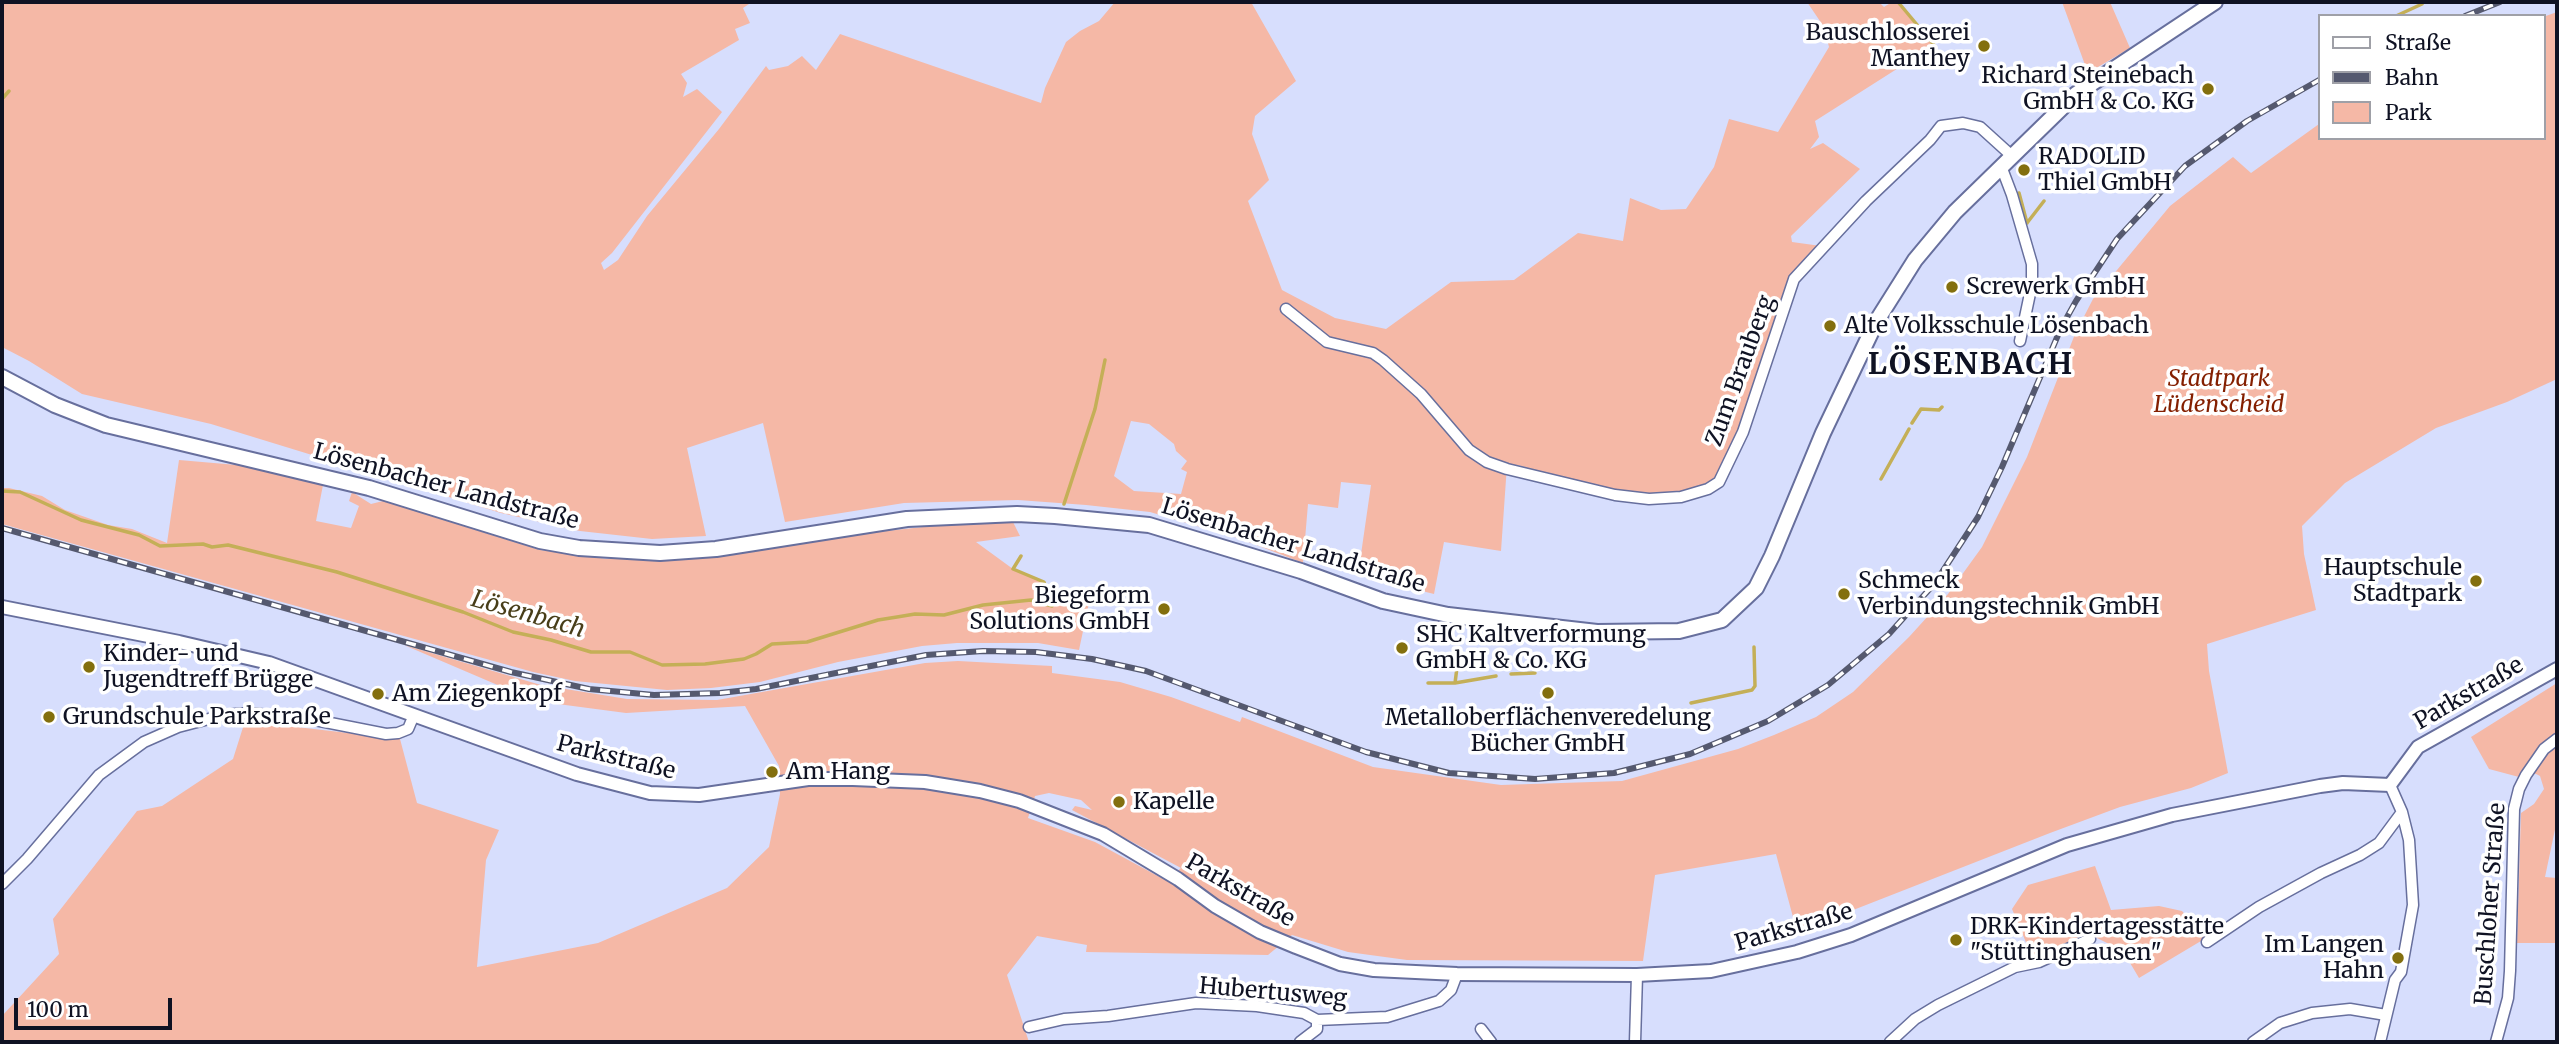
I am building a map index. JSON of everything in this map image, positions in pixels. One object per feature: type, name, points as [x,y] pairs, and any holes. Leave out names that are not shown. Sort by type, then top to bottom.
[{"type":"main road","name":"Lösenbacher Landstraße","points":[[2,377],[55,405],[106,425],[369,488],[540,541],[579,548],[660,553],[716,549],[906,519],[1017,514],[1055,516],[1149,525],[1301,571],[1383,601],[1448,615],[1597,632],[1679,631],[1722,620],[1751,595],[1767,566],[1823,433],[1876,322],[1914,260],[1955,212],[2076,94],[2215,2]]},
{"type":"street","name":"Zum Brauberg","points":[[1286,309],[1327,342],[1373,353],[1421,394],[1469,450],[1488,462],[1507,470],[1615,495],[1649,499],[1681,497],[1708,489],[1719,482],[1749,417],[1794,279],[1866,201],[1930,140],[1941,126],[1963,123],[1980,127],[2012,156]]},
{"type":"street","points":[[2001,166],[2032,264],[2032,285],[2020,341]]},
{"type":"street","name":"Parkstraße","points":[[2,607],[179,642],[268,663],[577,774],[650,793],[699,795],[797,781],[853,779],[925,782],[980,791],[1019,801],[1103,834],[1260,932],[1340,964],[1374,970],[1457,974],[1637,975],[1711,971],[1797,952],[1852,935],[2067,845],[2172,815],[2320,786],[2343,783],[2390,785],[2418,747],[2557,669]]},
{"type":"street","points":[[2,884],[99,775],[144,742],[178,727],[224,715],[249,713],[315,720],[386,734],[408,729],[414,715]]},
{"type":"street","name":"Buschloher Straße","points":[[2496,1042],[2508,998],[2514,809],[2526,775],[2544,749],[2557,739]]},
{"type":"street","points":[[2380,1042],[2395,980],[2401,972],[2413,905],[2409,840],[2402,813],[2390,785]]},
{"type":"street","points":[[2207,942],[2259,907],[2370,849],[2379,843],[2402,813]]},
{"type":"street","points":[[1890,1042],[1915,1019],[1938,1005],[2015,967],[2039,962],[2090,939]]},
{"type":"street","name":"Hubertusweg","points":[[1029,1027],[1064,1019],[1196,1003],[1257,1006],[1304,1013],[1317,1020],[1387,1017],[1439,1001],[1451,990],[1457,974]]},
{"type":"street","points":[[1635,1042],[1637,975]]},
{"type":"street","points":[[2253,1042],[2280,1024],[2312,1013],[2350,1009],[2386,1015]]},
{"type":"street","points":[[1300,1042],[1317,1029],[1317,1020]]},
{"type":"street","points":[[1481,1029],[1490,1042]]},
{"type":"green space","points":[[2,2],[752,2],[743,8],[750,23],[735,29],[739,40],[681,74],[687,83],[683,97],[697,89],[722,112],[612,253],[601,263],[604,270],[618,260],[647,216],[719,129],[766,66],[769,70],[788,66],[802,56],[816,70],[840,34],[1041,103],[1066,42],[1099,21],[1115,2],[1251,2],[1296,81],[1255,116],[1252,134],[1269,180],[1248,201],[1282,290],[1335,318],[1386,329],[1451,282],[1514,280],[1578,233],[1623,241],[1630,198],[1661,210],[1686,209],[1714,167],[1729,119],[1778,132],[1829,47],[1824,27],[1807,2],[1879,2],[1884,7],[1897,2],[1933,46],[1815,121],[1819,137],[1810,149],[1823,143],[1860,169],[1791,236],[1792,242],[1821,246],[1805,261],[1741,432],[1717,481],[1680,496],[1649,497],[1601,489],[1518,465],[1515,469],[1507,465],[1501,551],[1444,542],[1434,594],[1358,575],[1371,485],[1341,482],[1338,508],[1308,504],[1303,563],[1241,539],[1150,512],[1086,505],[1018,500],[904,503],[785,522],[763,423],[687,448],[706,536],[652,539],[580,531],[501,513],[211,424],[82,394],[2,347]],"holes":[[[1131,421],[1149,424],[1174,444],[1176,451],[1187,461],[1181,469],[1187,472],[1181,494],[1134,491],[1114,476]]]},
{"type":"green space","points":[[2062,2],[2110,2],[2130,48],[2088,73]]},
{"type":"green space","name":"Stadtpark Lüdenscheid","points":[[2557,12],[2557,379],[2507,402],[2436,428],[2345,483],[2302,526],[2304,554],[2316,610],[2207,644],[2209,671],[2228,773],[2191,788],[2120,807],[1797,932],[1776,854],[1655,875],[1643,961],[1407,960],[1348,952],[1292,935],[1268,955],[1086,952],[1087,945],[1037,936],[1007,975],[1029,1042],[2,1042],[2,1016],[59,954],[53,919],[137,811],[162,806],[233,759],[245,721],[400,739],[417,803],[499,830],[486,860],[477,967],[598,943],[727,888],[769,847],[780,794],[779,766],[745,706],[626,713],[535,701],[404,645],[541,685],[627,699],[717,700],[925,663],[958,661],[1052,666],[1052,673],[1120,682],[1240,722],[1242,717],[1373,767],[1501,785],[1622,781],[1738,749],[1816,717],[1853,692],[1948,594],[1982,547],[2027,457],[2075,334],[2093,299],[2170,206],[2233,157],[2251,173],[2318,125],[2318,140],[2545,140],[2545,16]],"holes":[[[1049,793],[1081,800],[1092,810],[1075,806],[1072,810],[1181,868],[1167,881],[1095,842],[1028,818],[1035,796]]]},
{"type":"green space","points":[[179,460],[260,467],[323,485],[316,521],[351,528],[359,506],[349,501],[352,492],[371,504],[383,501],[540,550],[607,559],[675,559],[763,550],[850,535],[932,526],[1013,522],[1020,536],[976,542],[1013,569],[1089,603],[1079,650],[1038,643],[922,646],[838,662],[760,682],[667,690],[575,681],[533,672],[2,524],[2,488],[9,488],[42,496],[65,510],[108,525],[132,529],[167,543]]},
{"type":"green space","points":[[2557,683],[2557,820],[2545,877],[2557,878],[2557,943],[2517,943],[2521,813],[2534,804],[2544,789],[2540,776],[2536,774],[2522,772],[2519,777],[2489,769],[2471,737]]},
{"type":"green space","points":[[2095,866],[2111,910],[2159,906],[2182,911],[2206,938],[2139,978],[2123,951],[2089,934],[2033,959],[2012,909],[2028,885]]},
{"type":"waterway","points":[[1898,2],[1934,45]]},
{"type":"waterway","name":"Lösenbach","points":[[2400,14],[2422,4]]},
{"type":"waterway","points":[[2,99],[9,91]]},
{"type":"waterway","points":[[2019,193],[2027,223]]},
{"type":"waterway","name":"Lösenbach","points":[[2027,223],[2044,201]]},
{"type":"waterway","points":[[1064,504],[1095,409],[1105,360]]},
{"type":"waterway","name":"Lösenbach","points":[[1912,423],[1921,409],[1939,410],[1942,407]]},
{"type":"waterway","name":"Lösenbach","points":[[1881,479],[1909,429]]},
{"type":"waterway","name":"Lösenbach","points":[[2,491],[20,492],[81,520],[139,535],[160,546],[228,545],[337,572],[463,612],[513,632],[591,652],[630,652],[662,665],[705,664],[744,659],[772,644],[807,642],[878,620],[915,614],[944,615],[983,605],[1031,600],[1052,606],[1044,582],[1013,569],[1021,556]]},
{"type":"waterway","name":"Lösenbach","points":[[1691,703],[1752,690],[1755,686],[1754,647]]},
{"type":"waterway","points":[[1455,683],[1458,660]]},
{"type":"waterway","name":"Lösenbach","points":[[1511,674],[1535,673]]},
{"type":"waterway","name":"Lösenbach","points":[[1428,683],[1455,683],[1496,676]]},
{"type":"railway","points":[[2470,14],[2500,2]]},
{"type":"railway","points":[[2,528],[511,672],[589,689],[654,695],[720,693],[756,689],[926,655],[983,651],[1036,652],[1092,659],[1146,671],[1366,752],[1449,773],[1535,779],[1614,773],[1690,754],[1768,721],[1828,685],[1889,634],[1935,583],[1978,517],[2061,328],[2117,239],[2185,166],[2247,121],[2318,81]]},
{"type":"place","name":"Bauschlosserei Manthey","points":[[1984,46]]},
{"type":"place","name":"Richard Steinebach GmbH & Co. KG","points":[[2208,89]]},
{"type":"place","name":"RADOLID Thiel GmbH","points":[[2024,170]]},
{"type":"place","name":"Screwerk GmbH","points":[[1952,287]]},
{"type":"place","name":"Alte Volksschule Lösenbach","points":[[1830,326]]},
{"type":"place","name":"Hauptschule Stadtpark","points":[[2476,581]]},
{"type":"place","name":"Schmeck Verbindungstechnik GmbH","points":[[1844,594]]},
{"type":"place","name":"Biegeform Solutions GmbH","points":[[1164,609]]},
{"type":"place","name":"SHC Kaltverformung GmbH & Co. KG","points":[[1402,648]]},
{"type":"place","name":"Kinder- und Jugendtreff Brügge","points":[[89,667]]},
{"type":"place","name":"Metalloberflächenveredelung Bücher GmbH","points":[[1548,693]]},
{"type":"place","name":"Am Ziegenkopf","points":[[378,694]]},
{"type":"place","name":"Grundschule Parkstraße","points":[[49,717]]},
{"type":"place","name":"Am Hang","points":[[772,772]]},
{"type":"place","name":"Kapelle","points":[[1119,802]]},
{"type":"place","name":"DRK-Kindertagesstätte \"Stüttinghausen\"","points":[[1956,940]]},
{"type":"place","name":"Im Langen Hahn","points":[[2398,958]]},
{"type":"district","name":"LÖSENBACH","points":[[1971,366]]}]
